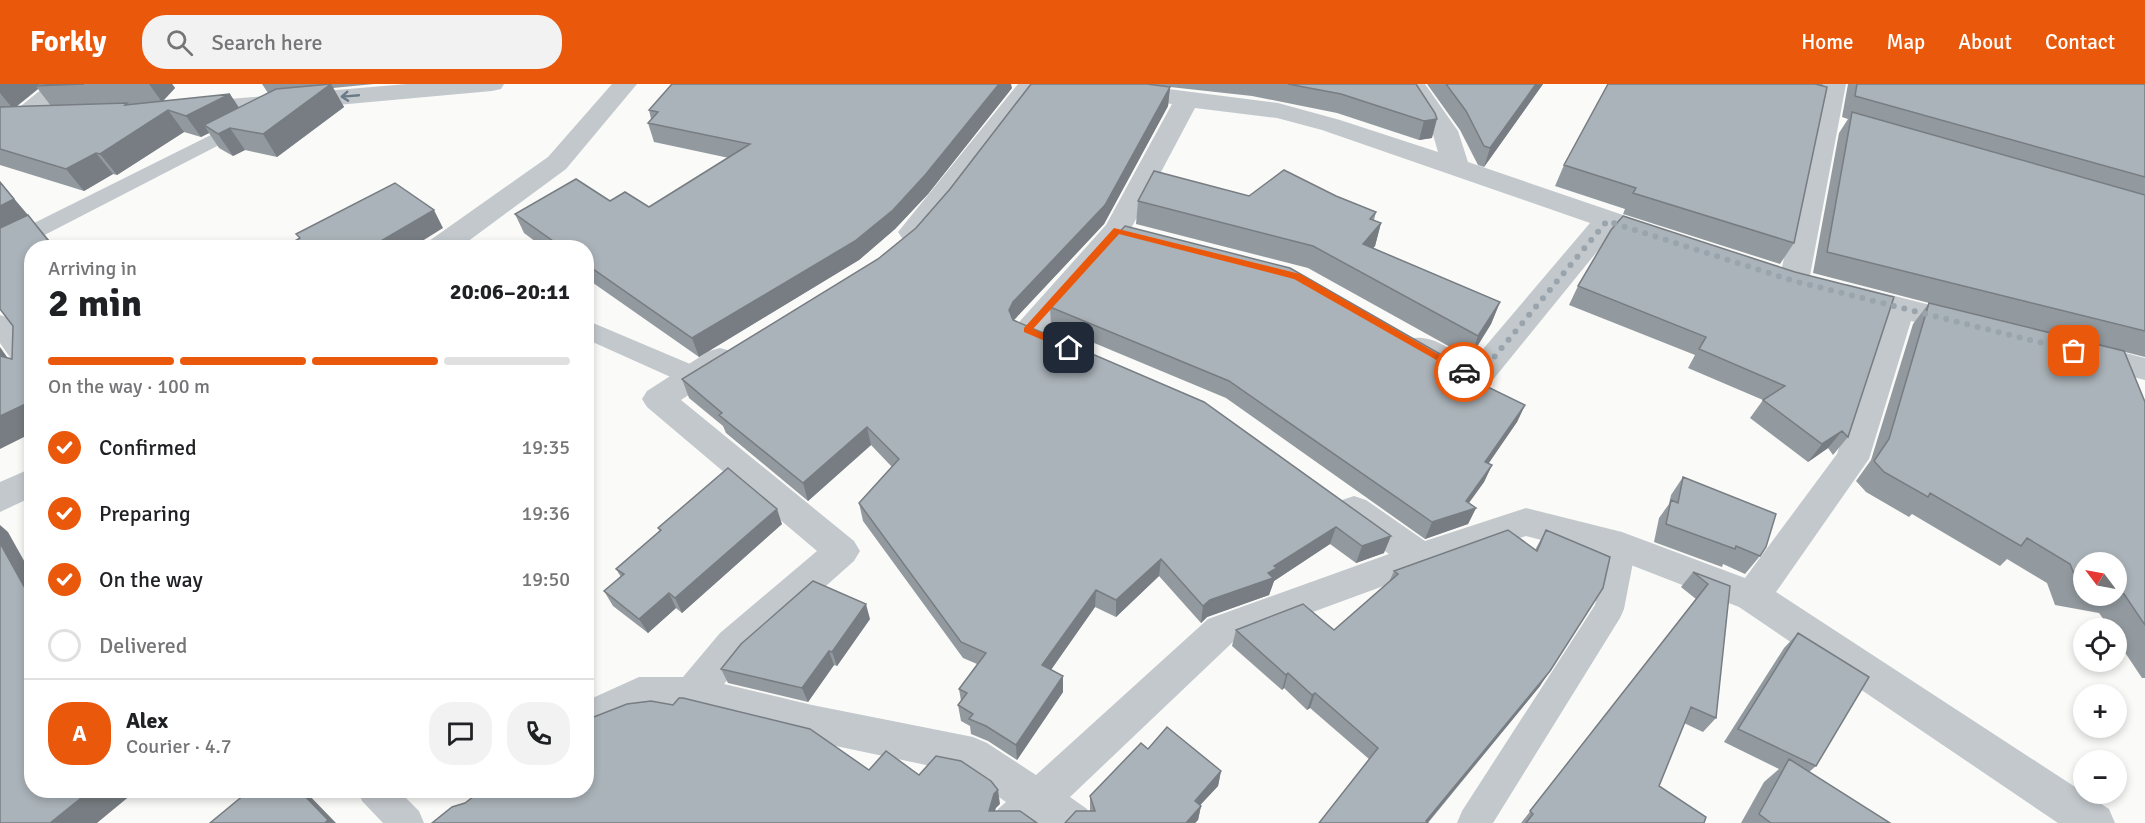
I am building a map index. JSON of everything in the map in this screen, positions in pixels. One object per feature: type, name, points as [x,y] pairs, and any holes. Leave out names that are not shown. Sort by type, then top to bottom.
[{"type":"street","points":[[10,119],[63,84]]},
{"type":"street","points":[[168,112],[492,84]]},
{"type":"street","points":[[450,240],[558,163],[624,84]]},
{"type":"street","points":[[889,253],[907,238],[940,201],[1031,84]]},
{"type":"street","points":[[1073,84],[1278,111],[1331,125],[1685,246]]},
{"type":"street","points":[[1413,84],[1445,130],[1456,167]]},
{"type":"street","points":[[1093,358],[1027,330],[1128,233],[1187,99]]},
{"type":"street","points":[[1794,281],[1829,107]]},
{"type":"street","points":[[10,119],[54,118]]},
{"type":"street","points":[[1396,333],[1476,379],[1607,221]]},
{"type":"street","points":[[1765,272],[1991,331]]},
{"type":"street","points":[[1752,597],[1852,459],[1900,308]]},
{"type":"street","points":[[692,693],[733,645],[842,551],[658,399],[742,346]]},
{"type":"street","points":[[2060,348],[2131,375]]},
{"type":"street","points":[[0,498],[24,485]]},
{"type":"street","points":[[1326,490],[1420,557]]},
{"type":"street","points":[[1025,812],[1221,630],[1420,557],[1526,522],[1622,547],[1752,597],[2094,823]]},
{"type":"street","points":[[594,716],[639,695],[692,693],[812,723],[973,756],[1025,812],[1072,823]]},
{"type":"lane","points":[[0,250],[290,101]]},
{"type":"lane","points":[[0,324],[24,358]]},
{"type":"lane","points":[[594,333],[693,376]]},
{"type":"lane","points":[[1474,823],[1609,609],[1622,547]]},
{"type":"lane","points":[[382,798],[407,823]]},
{"type":"building","points":[[38,84],[84,84],[36,86]]},
{"type":"building","points":[[331,84],[263,134],[230,128],[218,134],[204,125],[276,89]]},
{"type":"building","points":[[672,84],[999,84],[926,174],[893,210],[855,241],[692,338],[594,270],[594,240],[552,240],[515,214],[576,179],[610,201],[625,192],[649,207],[750,144],[648,123],[658,112],[649,110]]},
{"type":"building","points":[[1031,84],[1147,84],[1170,87],[1105,205],[1013,302],[1009,310],[1013,320],[1204,402],[1391,536],[1362,546],[1336,527],[1274,566],[1277,568],[1268,573],[1273,578],[1210,600],[1203,606],[1161,559],[1116,600],[1096,590],[1042,665],[1063,676],[1016,745],[986,726],[969,719],[973,714],[958,705],[967,693],[959,689],[986,653],[961,642],[859,503],[899,459],[867,427],[803,483],[719,415],[722,413],[682,379],[878,259],[916,228],[950,189]]},
{"type":"building","points":[[1288,84],[1416,84],[1437,119],[1424,121],[1341,94]]},
{"type":"building","points":[[1446,84],[1536,84],[1490,148],[1484,146],[1466,111]]},
{"type":"building","points":[[1608,84],[1815,84],[1827,87],[1794,243],[1633,193],[1636,188],[1564,165]]},
{"type":"building","points":[[1857,84],[2145,84],[2145,177],[1855,96]]},
{"type":"building","points":[[230,94],[186,116],[168,110],[100,154],[96,153],[66,169],[0,149],[0,107],[127,103],[125,105]]},
{"type":"building","points":[[1852,112],[2145,195],[2145,331],[1827,252]]},
{"type":"building","points":[[1284,170],[1336,196],[1376,212],[1370,219],[1381,223],[1363,244],[1500,302],[1478,336],[1313,246],[1138,201],[1154,171],[1249,196]]},
{"type":"building","points":[[0,182],[14,199],[0,206]]},
{"type":"building","points":[[395,183],[434,210],[383,240],[297,240],[300,238],[296,234]]},
{"type":"building","points":[[28,215],[48,240],[24,240],[24,405],[0,416],[0,356],[12,359],[13,326],[0,309],[0,228]]},
{"type":"building","points":[[1623,216],[1795,272],[1894,297],[1848,437],[1842,431],[1822,444],[1763,400],[1785,386],[1699,349],[1706,337],[1578,286],[1611,230]]},
{"type":"building","points":[[1125,226],[1290,268],[1461,366],[1457,372],[1525,405],[1485,462],[1492,465],[1466,501],[1476,508],[1432,522],[1229,381],[1050,307]]},
{"type":"building","points":[[1929,303],[2124,351],[2145,402],[2145,625],[2127,598],[2127,552],[2073,552],[2073,571],[2070,564],[2027,538],[2021,546],[1930,493],[1928,497],[1884,472],[1874,461],[1889,439]]},
{"type":"building","points":[[728,468],[777,509],[675,598],[669,593],[639,619],[604,591],[624,574],[616,569],[661,530],[658,528]]},
{"type":"building","points":[[1683,477],[1776,514],[1766,547],[1760,556],[1666,524],[1671,500],[1678,503]]},
{"type":"building","points":[[1508,530],[1537,551],[1546,530],[1610,557],[1603,588],[1550,671],[1426,821],[1428,823],[1319,823],[1378,748],[1315,693],[1312,695],[1288,673],[1286,675],[1236,630],[1303,604],[1334,630],[1398,574],[1394,571]]},
{"type":"building","points":[[0,543],[24,586],[24,798],[81,798],[50,823],[0,823]]},
{"type":"building","points":[[1693,572],[1730,586],[1716,718],[1691,707],[1659,786],[1706,817],[1704,823],[1526,823],[1533,814],[1530,811],[1708,584]]},
{"type":"building","points":[[813,581],[866,604],[832,652],[829,651],[802,688],[721,669],[741,644]]},
{"type":"building","points":[[1798,633],[1869,677],[1816,766],[1738,729]]},
{"type":"building","points":[[679,698],[683,698],[810,729],[869,770],[886,751],[919,775],[936,756],[961,761],[991,781],[998,790],[994,794],[989,811],[1020,811],[1037,823],[432,823],[452,807],[465,803],[472,798],[594,798],[594,717],[627,704],[651,701],[673,705]]},
{"type":"building","points":[[1167,727],[1221,771],[1195,801],[1201,806],[1186,823],[1065,823],[1076,811],[1095,811],[1090,796],[1141,743],[1148,749]]},
{"type":"building","points":[[1789,759],[1890,823],[1771,823],[1759,814]]},
{"type":"building","points":[[240,798],[307,798],[328,820],[325,823],[210,823]]},
{"type":"way so far","points":[[1464,372],[1476,379],[1607,221],[1794,281],[2074,351]]},
{"type":"route","points":[[1069,348],[1027,330],[1117,230],[1297,276],[1464,372]]}]
